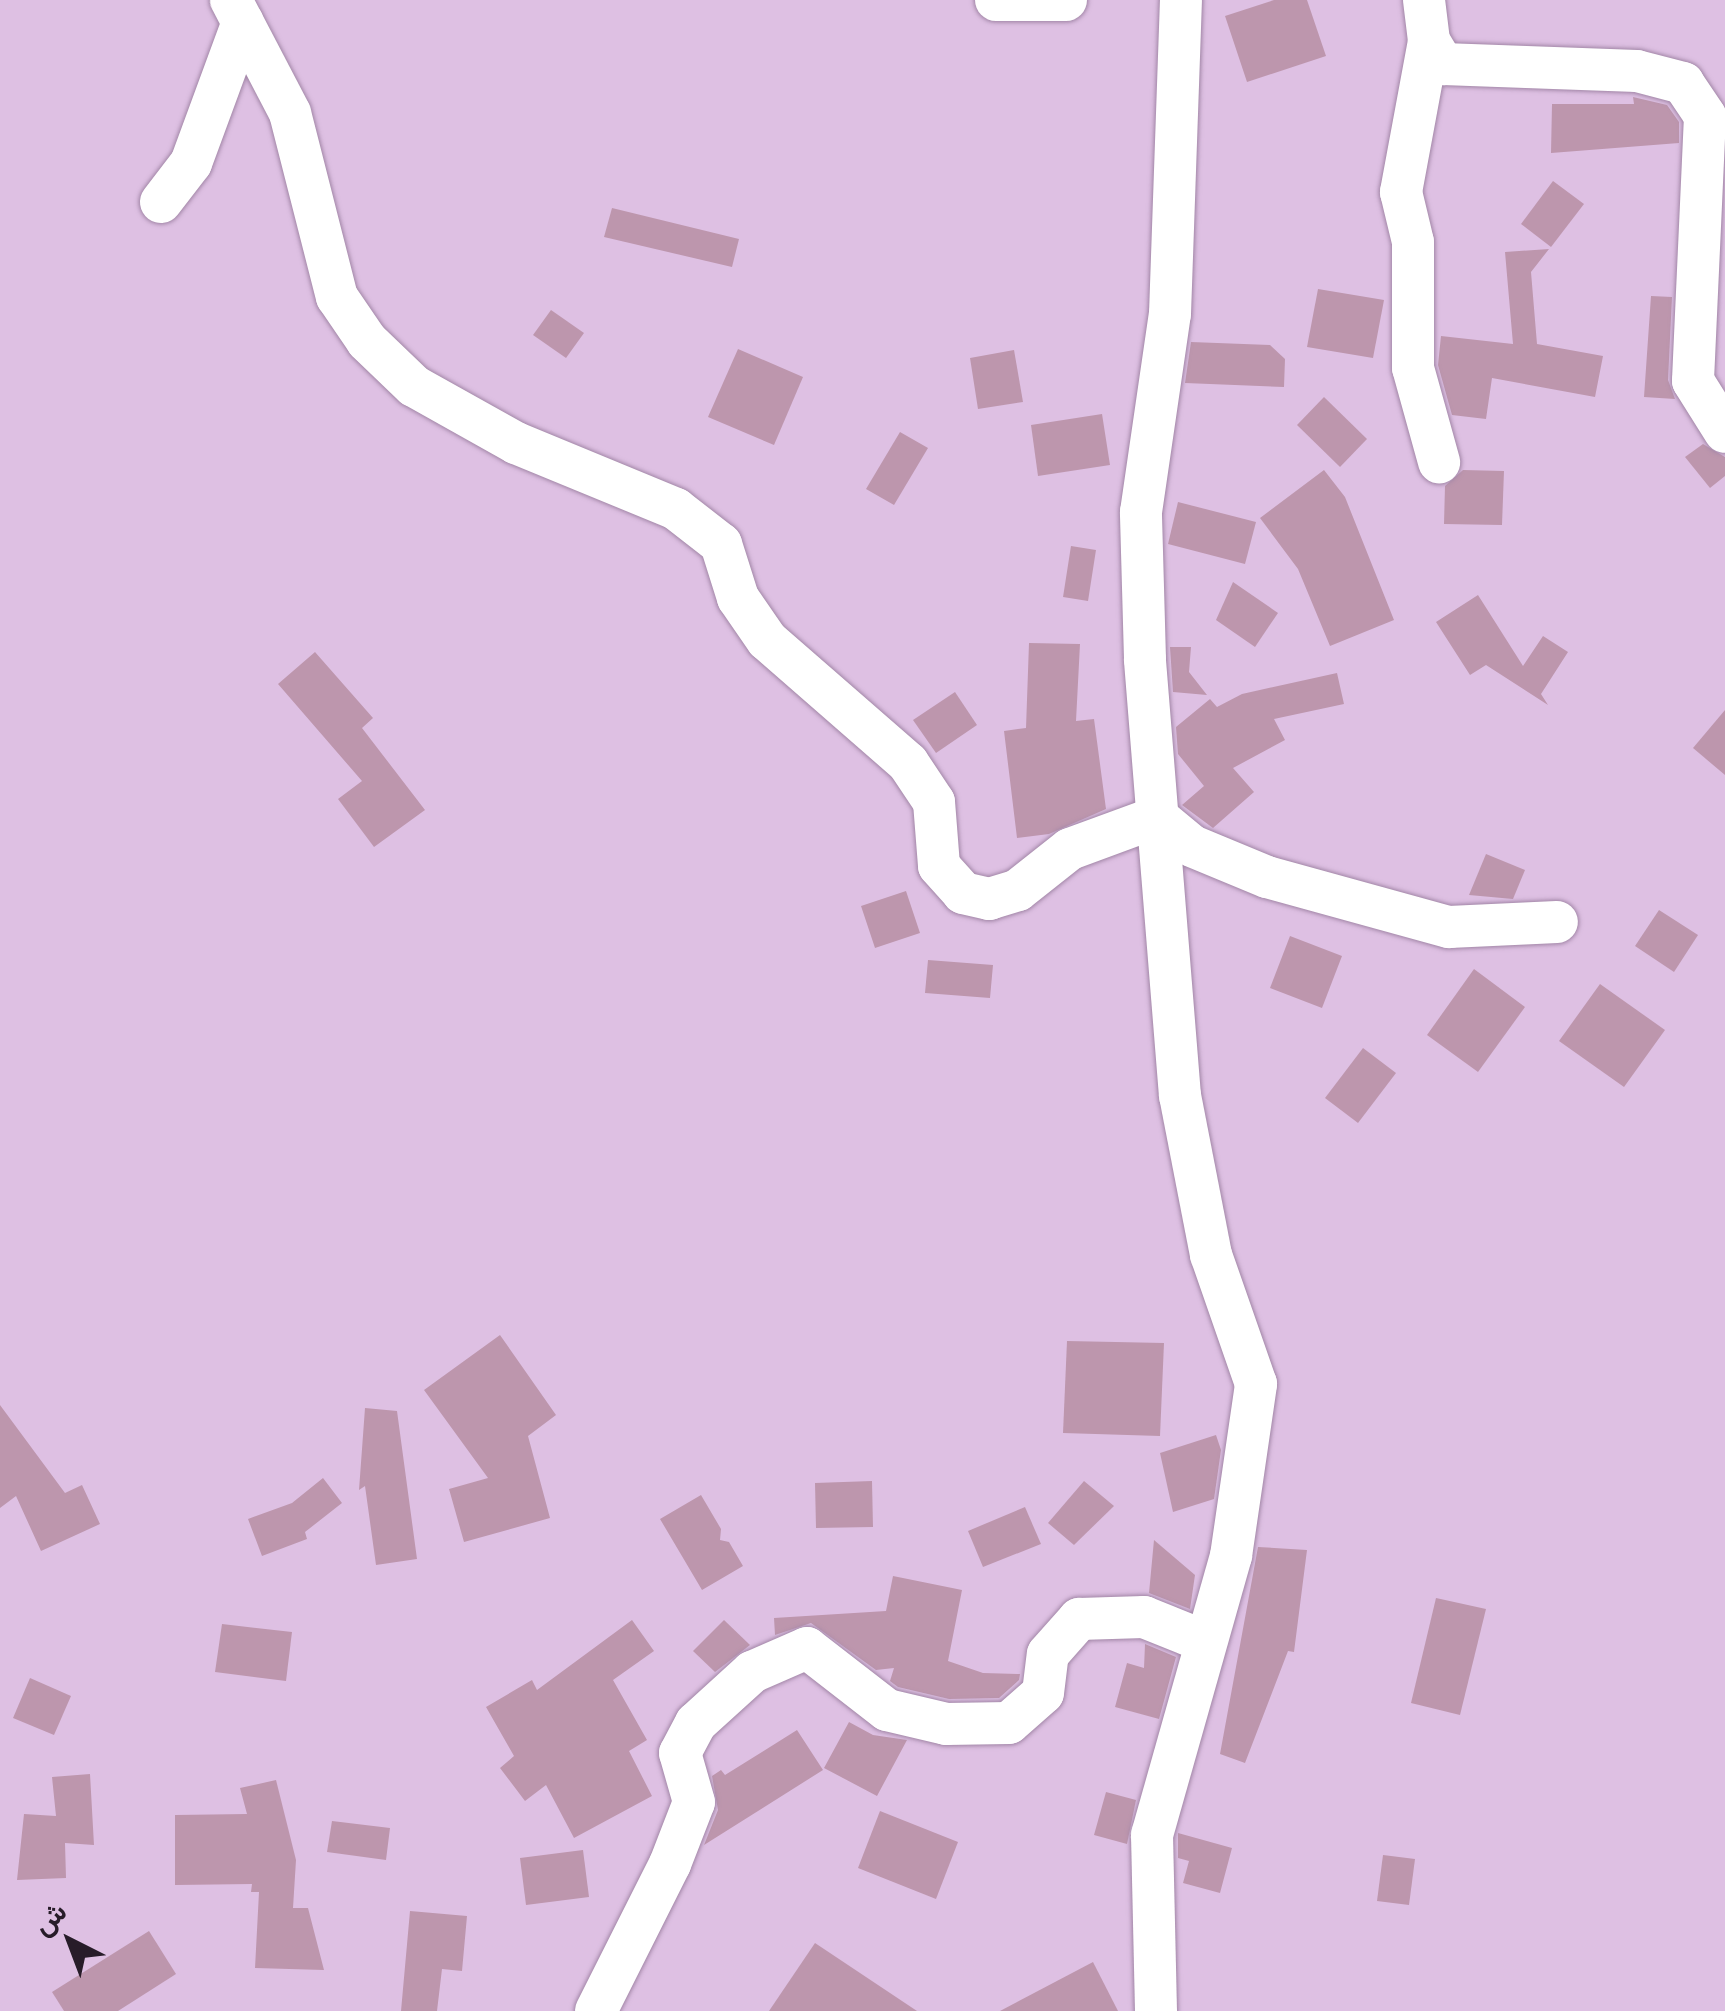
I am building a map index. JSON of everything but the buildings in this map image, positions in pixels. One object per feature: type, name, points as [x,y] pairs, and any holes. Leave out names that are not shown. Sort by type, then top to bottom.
[{"type":"street","points":[[996,0],[1066,0]]},
{"type":"street","points":[[1156,2011],[1152,1835],[1230,1556],[1256,1384],[1211,1255],[1180,1096],[1157,817],[1140,512],[1170,314],[1180,0]]},
{"type":"street","points":[[237,11],[290,112],[337,297],[366,341],[431,396],[516,443],[676,509],[720,544],[738,598],[767,640],[908,763],[934,802],[938,866],[963,893],[989,898],[1018,890],[1070,850],[1157,817]]},
{"type":"street","points":[[161,202],[190,163],[237,11]]},
{"type":"street","points":[[1426,21],[1443,64],[1637,71],[1683,84],[1705,116],[1693,381],[1725,432]]},
{"type":"street","points":[[1426,21],[1402,192],[1413,242],[1413,368],[1439,462]]},
{"type":"street","points":[[1157,817],[1192,846],[1250,871],[1449,927],[1557,922]]},
{"type":"street","points":[[596,2011],[670,1864],[694,1802],[680,1753],[696,1723],[752,1672],[807,1648],[887,1710],[946,1724],[1009,1723],[1043,1692],[1048,1654],[1079,1619],[1144,1617],[1204,1641]]}]
